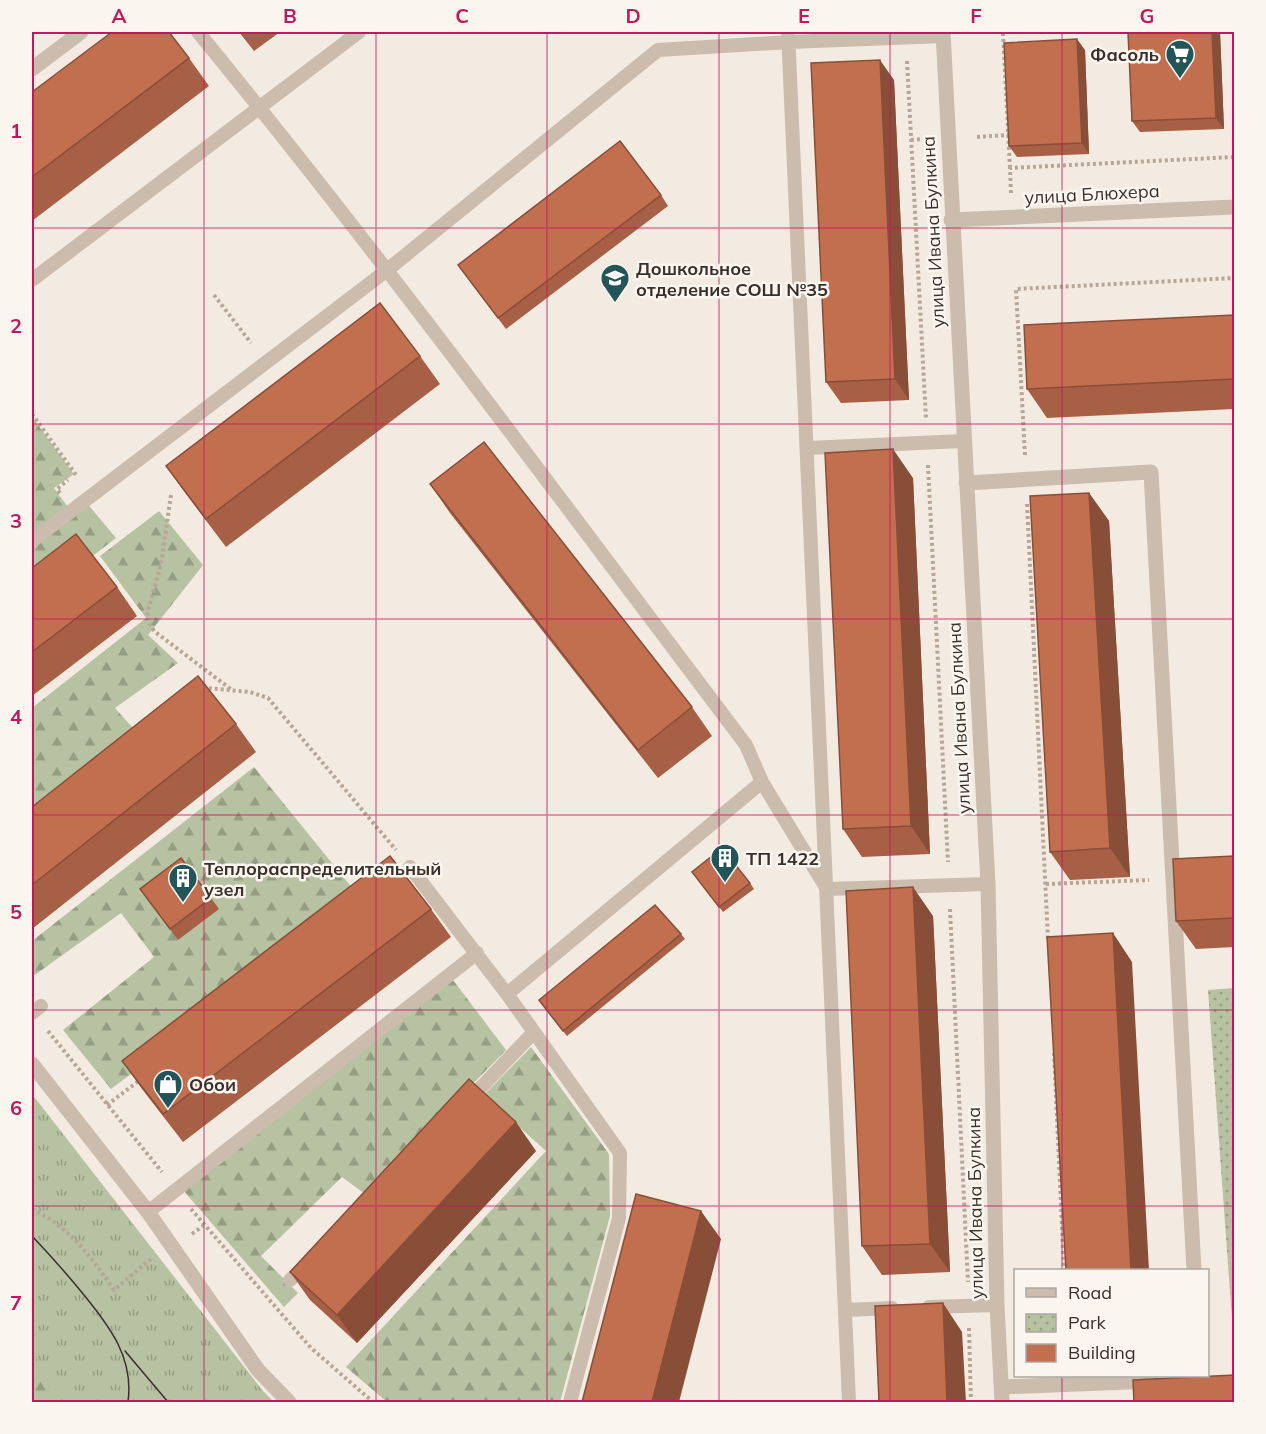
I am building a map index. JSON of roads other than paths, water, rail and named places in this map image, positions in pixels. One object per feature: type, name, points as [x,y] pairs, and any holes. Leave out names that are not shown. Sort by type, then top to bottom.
[{"type":"street","points":[[32,69],[81,32]]},
{"type":"street","name":"улица Ивана Булкина","points":[[943,34],[951,220],[988,884],[997,1305],[1002,1395]]},
{"type":"street","name":"улица Блюхера","points":[[951,220],[1234,207]]},
{"type":"street","points":[[966,483],[1152,472],[1179,879],[1194,1269]]},
{"type":"street","points":[[32,1064],[147,1212],[258,1370],[289,1402]]},
{"type":"street","points":[[1002,1395],[1164,1380]]},
{"type":"lane","points":[[198,32],[260,107],[746,745],[762,782],[827,889]]},
{"type":"lane","points":[[32,280],[359,32]]},
{"type":"lane","points":[[32,541],[386,271],[658,50],[788,37],[906,37],[943,34]]},
{"type":"lane","points":[[788,37],[849,1402]]},
{"type":"lane","points":[[807,448],[963,441]]},
{"type":"lane","points":[[507,994],[762,782]]},
{"type":"lane","points":[[410,867],[477,953],[620,1153],[619,1218],[570,1402]]},
{"type":"lane","points":[[827,889],[988,884]]},
{"type":"lane","points":[[147,1212],[477,953]]},
{"type":"lane","points":[[457,1112],[534,1032]]},
{"type":"lane","points":[[290,1280],[319,1252]]},
{"type":"lane","points":[[846,1310],[997,1305]]},
{"type":"tram line","points":[[32,1236],[78,1287],[111,1331],[124,1357],[129,1386],[128,1402]]},
{"type":"tram line","points":[[125,1351],[168,1402]]},
{"type":"place","name":"Фасоль","points":[[1180,80]]},
{"type":"place","name":"Дошкольное отделение СОШ №35","points":[[615,304]]},
{"type":"place","name":"ТП 1422","points":[[725,884]]},
{"type":"place","name":"Теплораспределительный узел","points":[[183,904]]},
{"type":"place","name":"Обои","points":[[168,1110]]}]
